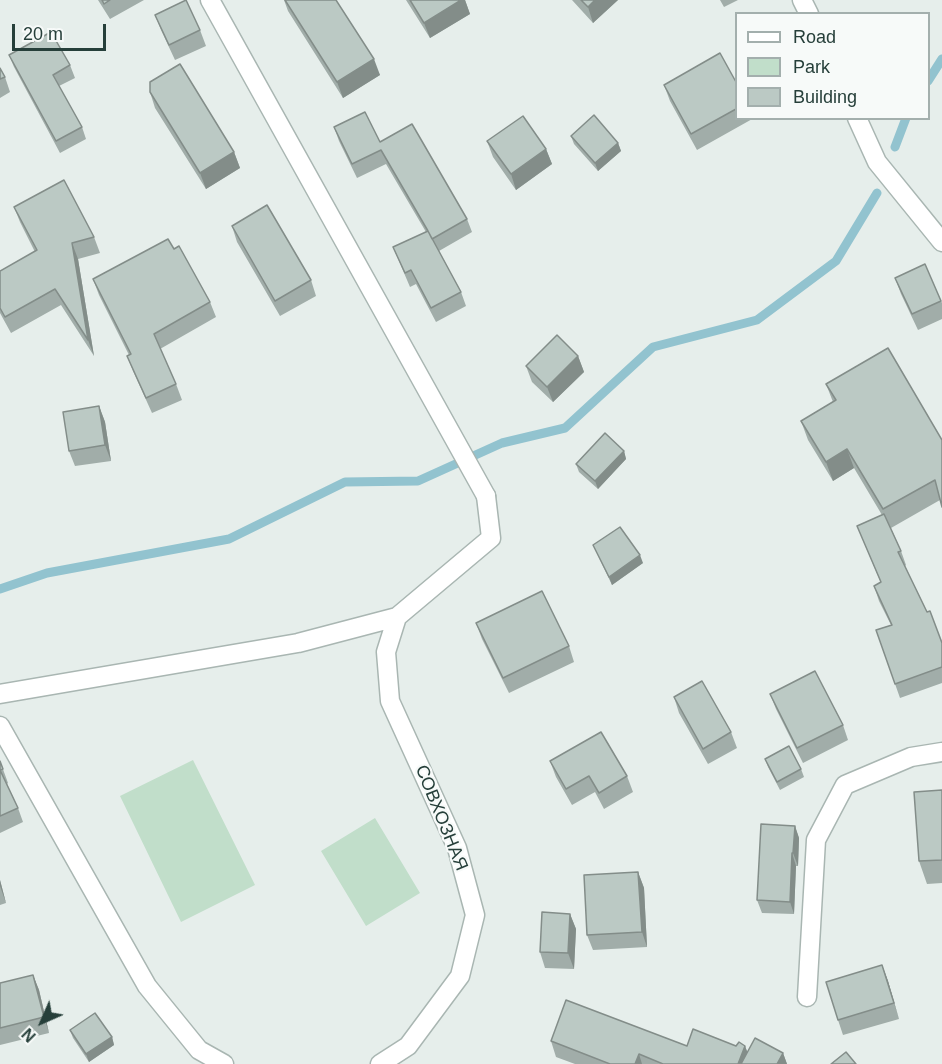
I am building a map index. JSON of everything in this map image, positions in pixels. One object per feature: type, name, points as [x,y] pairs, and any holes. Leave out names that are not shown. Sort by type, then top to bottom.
[{"type":"street","points":[[0,694],[298,643],[397,617],[492,538],[486,496],[210,0]]},
{"type":"street","points":[[858,120],[877,162],[942,242]]},
{"type":"street","name":"СОВХОЗНАЯ","points":[[380,1064],[408,1046],[460,976],[475,915],[457,848],[390,701],[386,652],[397,617]]},
{"type":"street","points":[[0,726],[147,986],[199,1050],[224,1064]]},
{"type":"street","points":[[807,997],[816,840],[845,785],[911,757],[942,752]]},
{"type":"green space","points":[[193,760],[255,885],[181,922],[120,796]]},
{"type":"green space","points":[[375,818],[420,893],[366,926],[321,851]]},
{"type":"building","points":[[186,0],[200,30],[169,45],[155,15]]},
{"type":"building","points":[[285,0],[336,0],[374,59],[337,82]]},
{"type":"building","points":[[410,0],[461,0],[424,23]]},
{"type":"building","points":[[581,0],[595,0],[588,7]]},
{"type":"building","points":[[51,32],[70,65],[53,75],[82,127],[56,141],[9,55]]},
{"type":"building","points":[[720,53],[735,80],[735,110],[691,134],[664,85]]},
{"type":"building","points":[[180,64],[234,152],[200,173],[150,92],[150,82]]},
{"type":"building","points":[[0,68],[5,77],[0,79]]},
{"type":"building","points":[[365,112],[380,142],[412,124],[467,219],[432,239],[461,292],[431,308],[411,270],[405,273],[393,247],[428,231],[381,150],[352,164],[334,127]]},
{"type":"building","points":[[594,115],[618,143],[595,163],[571,136]]},
{"type":"building","points":[[523,116],[546,149],[511,174],[487,141]]},
{"type":"building","points":[[64,180],[94,237],[72,243],[88,340],[55,289],[5,317],[0,308],[0,271],[37,250],[14,207]]},
{"type":"building","points":[[267,205],[311,280],[275,301],[232,226]]},
{"type":"building","points":[[168,239],[174,249],[179,246],[210,302],[154,334],[176,384],[146,398],[127,356],[131,354],[93,279]]},
{"type":"building","points":[[925,264],[941,301],[912,314],[895,278]]},
{"type":"building","points":[[557,335],[578,356],[547,387],[526,366]]},
{"type":"building","points":[[888,348],[942,440],[942,507],[935,480],[883,509],[847,449],[826,462],[801,421],[836,400],[826,384]]},
{"type":"building","points":[[99,406],[105,445],[69,451],[63,412]]},
{"type":"building","points":[[605,433],[624,451],[595,481],[576,464]]},
{"type":"building","points":[[884,514],[901,551],[898,552],[927,612],[930,611],[942,643],[942,667],[895,684],[876,630],[892,625],[874,586],[881,582],[857,526]]},
{"type":"building","points":[[620,527],[640,555],[609,577],[593,545]]},
{"type":"building","points":[[542,591],[569,646],[503,678],[476,623]]},
{"type":"building","points":[[815,671],[843,725],[797,748],[770,694]]},
{"type":"building","points":[[702,681],[731,732],[703,749],[674,697]]},
{"type":"building","points":[[601,732],[627,776],[599,793],[589,776],[566,789],[550,761]]},
{"type":"building","points":[[789,746],[801,769],[777,782],[765,759]]},
{"type":"building","points":[[0,770],[18,808],[0,816]]},
{"type":"building","points":[[942,790],[942,860],[919,861],[914,792]]},
{"type":"building","points":[[761,824],[795,826],[790,902],[757,900]]},
{"type":"building","points":[[638,872],[642,932],[587,935],[584,875]]},
{"type":"building","points":[[542,912],[570,914],[568,953],[540,952]]},
{"type":"building","points":[[882,965],[894,1003],[838,1020],[826,982]]},
{"type":"building","points":[[33,975],[44,1017],[0,1028],[0,983]]},
{"type":"building","points":[[566,1000],[687,1046],[693,1029],[736,1046],[739,1042],[745,1046],[738,1064],[663,1064],[639,1054],[635,1064],[610,1064],[551,1041]]},
{"type":"building","points":[[95,1013],[112,1037],[86,1054],[70,1030]]},
{"type":"building","points":[[755,1038],[783,1053],[777,1064],[741,1064]]},
{"type":"building","points":[[846,1052],[856,1064],[831,1064]]},
{"type":"waterway","points":[[930,78],[942,59]]},
{"type":"waterway","points":[[895,147],[905,120]]},
{"type":"waterway","points":[[0,589],[47,573],[229,539],[345,482],[418,481],[502,443],[565,428],[653,347],[757,320],[836,261],[877,193]]}]
